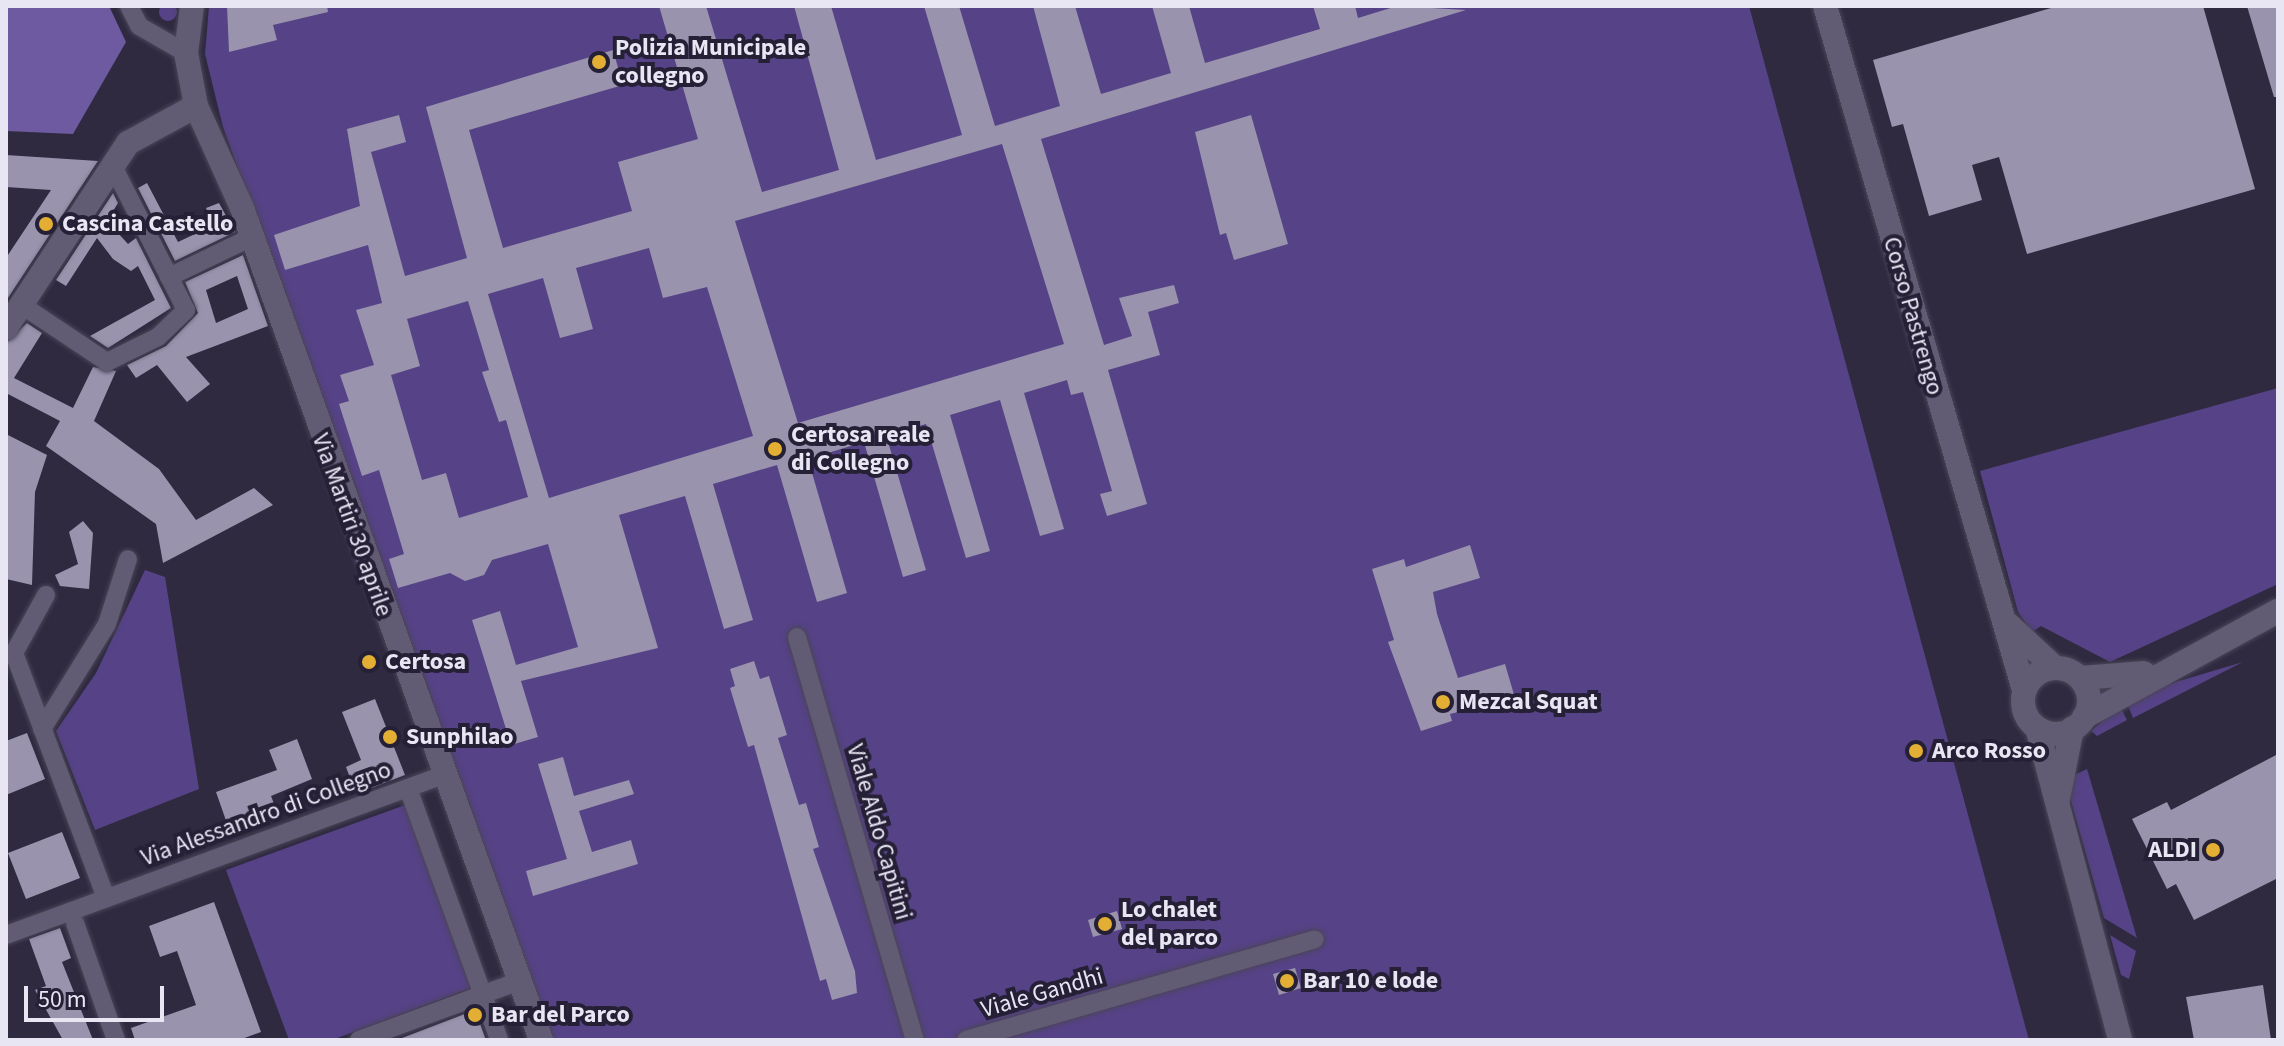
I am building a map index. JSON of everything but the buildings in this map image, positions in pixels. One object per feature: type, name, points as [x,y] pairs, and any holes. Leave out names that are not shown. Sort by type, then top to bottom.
[{"type":"street","points":[[129,6],[139,26],[186,53]]},
{"type":"street","name":"Via Martiri 30 aprile","points":[[192,6],[186,53],[196,106],[252,237],[443,775],[541,1040]]},
{"type":"street","name":"Corso Pastrengo","points":[[1825,6],[2024,690]]},
{"type":"street","points":[[6,328],[128,143],[196,106]]},
{"type":"street","points":[[20,304],[107,362],[158,337],[186,310],[112,164]]},
{"type":"street","points":[[169,277],[252,237]]},
{"type":"street","points":[[42,729],[107,624],[128,559]]},
{"type":"street","points":[[46,595],[10,656],[42,729],[106,898]]},
{"type":"street","points":[[2038,731],[2078,723],[2166,667],[2278,611]]},
{"type":"street","points":[[2007,624],[2054,667],[2081,678],[2113,681],[2166,667]]},
{"type":"street","name":"Viale Aldo Capitini","points":[[797,637],[915,1040]]},
{"type":"street","points":[[2054,667],[2024,690],[2025,712],[2038,731],[2056,818],[2120,1040]]},
{"type":"street","points":[[2056,818],[2078,723],[2089,700],[2081,678]]},
{"type":"street","name":"Via Alessandro di Collegno","points":[[6,935],[443,775]]},
{"type":"street","points":[[408,788],[499,1040]]},
{"type":"street","points":[[75,923],[116,1040]]},
{"type":"street","name":"Viale Gandhi","points":[[966,1040],[1315,939]]},
{"type":"street","points":[[359,1040],[519,981]]},
{"type":"shaded area","points":[[164,3],[172,3],[177,12],[175,19],[164,21],[159,16],[159,8]]},
{"type":"shaded area","points":[[6,6],[109,6],[126,42],[73,134],[6,131]]},
{"type":"shaded area","points":[[209,6],[1749,6],[2029,1040],[553,1040],[223,127],[205,54]]},
{"type":"shaded area","points":[[2278,388],[2278,584],[2110,662],[2041,626],[2032,632],[2018,612],[1980,471]]},
{"type":"shaded area","points":[[145,570],[165,577],[199,789],[95,830],[56,731],[96,673]]},
{"type":"shaded area","points":[[2243,662],[2133,718],[2127,703],[2152,689]]},
{"type":"shaded area","points":[[2120,706],[2127,720],[2097,736],[2091,731]]},
{"type":"shaded area","points":[[2087,769],[2137,938],[2104,918],[2071,801],[2068,778]]},
{"type":"shaded area","points":[[405,805],[471,988],[332,1040],[289,1040],[226,870]]},
{"type":"shaded area","points":[[2110,935],[2136,951],[2129,979],[2121,975]]},
{"type":"place","name":"Polizia Municipale collegno","points":[[599,62]]},
{"type":"place","name":"Cascina Castello","points":[[46,224]]},
{"type":"place","name":"Certosa reale di Collegno","points":[[775,449]]},
{"type":"place","name":"Certosa","points":[[369,662]]},
{"type":"place","name":"Mezcal Squat","points":[[1443,702]]},
{"type":"place","name":"Sunphilao","points":[[390,737]]},
{"type":"place","name":"Arco Rosso","points":[[1916,751]]},
{"type":"place","name":"ALDI","points":[[2213,850]]},
{"type":"place","name":"Lo chalet del parco","points":[[1105,924]]},
{"type":"place","name":"Bar 10 e lode","points":[[1287,981]]},
{"type":"place","name":"Bar del Parco","points":[[475,1015]]}]
